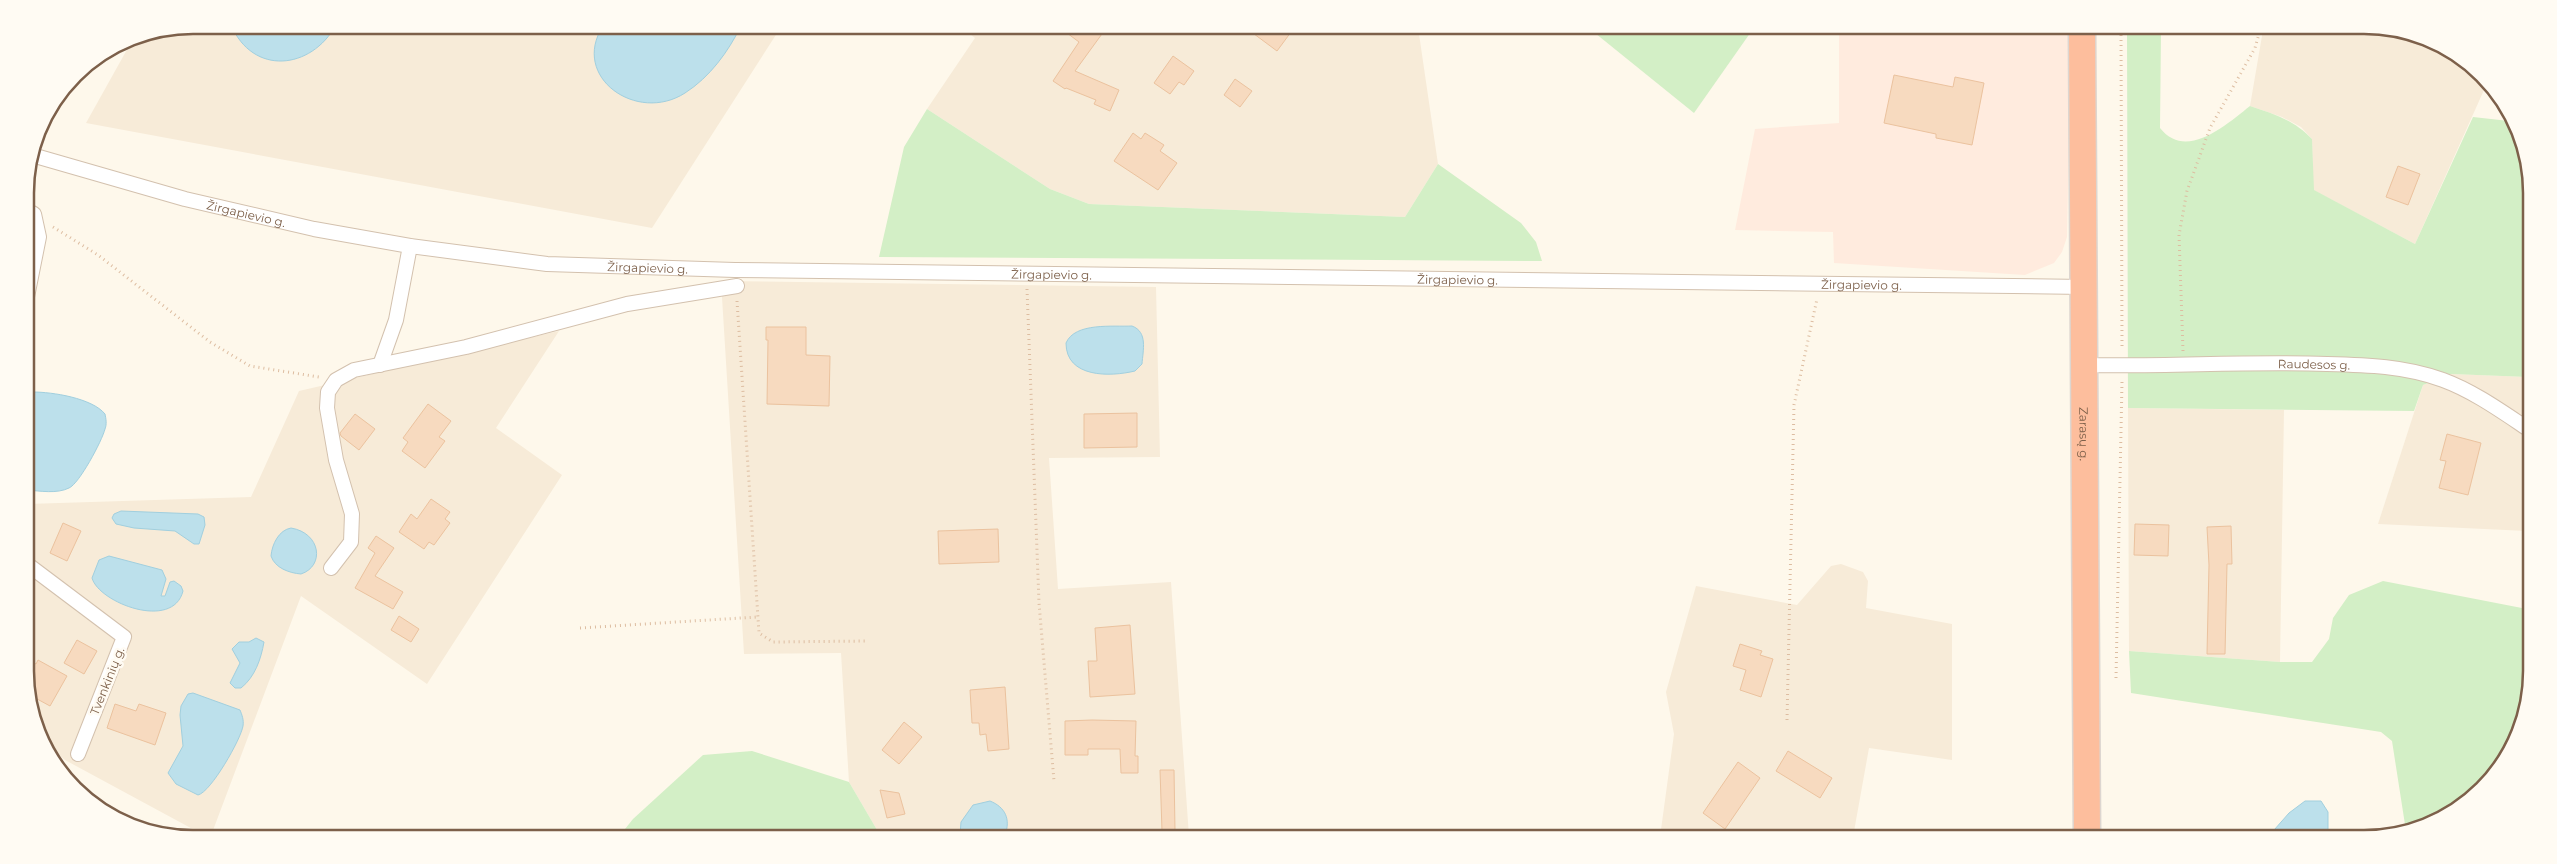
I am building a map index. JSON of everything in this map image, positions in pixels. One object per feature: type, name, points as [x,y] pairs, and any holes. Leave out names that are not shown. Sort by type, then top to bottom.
[{"type":"highway","name":"Zarasų g.","points":[[2082,34],[2087,830]]},
{"type":"street","name":"Žirgapievio g.","points":[[38,157],[185,199],[314,229],[410,246],[538,263],[622,268],[2085,287]]},
{"type":"street","points":[[34,224],[38,236],[34,258]]},
{"type":"street","points":[[380,365],[396,320],[410,246]]},
{"type":"street","points":[[331,568],[351,542],[352,514],[336,460],[326,408],[328,392],[336,380],[354,370],[466,347],[627,304],[736,286]]},
{"type":"street","name":"Raudesos g.","points":[[2085,365],[2268,362],[2394,366],[2444,380],[2493,405],[2523,426]]},
{"type":"street","name":"Tvenkinių g.","points":[[34,569],[124,638],[78,754]]},
{"type":"path","points":[[2184,364],[2179,235],[2187,191],[2210,128],[2256,48],[2259,34]]},
{"type":"path","points":[[34,215],[98,256],[210,342],[250,366],[336,380]]},
{"type":"path","points":[[1026,274],[1039,602],[1054,781]]},
{"type":"path","points":[[1787,720],[1794,405],[1820,283]]},
{"type":"path","points":[[736,286],[759,633],[773,642],[866,641]]},
{"type":"path","points":[[580,628],[757,617]]},
{"type":"shaded area","points":[[183,34],[777,34],[652,228],[86,123],[128,48],[152,39]]},
{"type":"shaded area","points":[[970,34],[1419,34],[1438,164],[1405,217],[1089,204],[1050,189],[927,109],[975,38]]},
{"type":"shaded area","points":[[1839,34],[2071,34],[2067,237],[2062,252],[2054,263],[2025,275],[1834,263],[1833,232],[1735,230],[1755,129],[1839,123]]},
{"type":"shaded area","points":[[2262,34],[2364,34],[2385,35],[2405,39],[2444,55],[2477,80],[2485,89],[2415,244],[2313,190],[2312,139],[2301,127],[2282,117],[2250,106]]},
{"type":"shaded area","points":[[721,281],[1156,287],[1160,457],[1049,458],[1058,589],[1171,582],[1189,830],[877,830],[849,782],[841,653],[744,654]]},
{"type":"shaded area","points":[[559,331],[496,428],[562,475],[427,684],[301,596],[213,830],[194,830],[65,760],[55,751],[39,712],[35,692],[34,504],[251,497],[299,391]]},
{"type":"shaded area","points":[[2451,374],[2523,377],[2523,531],[2378,524],[2423,385]]},
{"type":"shaded area","points":[[2128,408],[2284,410],[2280,662],[2129,651]]},
{"type":"shaded area","points":[[1841,564],[1863,572],[1868,581],[1866,608],[1952,624],[1952,760],[1869,748],[1854,830],[1661,830],[1674,734],[1666,692],[1696,586],[1797,605],[1831,566]]},
{"type":"green space","points":[[1596,34],[1749,34],[1694,113]]},
{"type":"green space","points":[[2127,34],[2161,34],[2160,128],[2170,137],[2182,141],[2194,141],[2218,130],[2250,106],[2275,115],[2291,122],[2312,139],[2314,190],[2415,244],[2473,117],[2506,121],[2515,142],[2522,172],[2523,377],[2451,374],[2423,385],[2414,411],[2128,408]]},
{"type":"green space","points":[[927,109],[1050,189],[1089,204],[1405,217],[1438,164],[1521,223],[1536,242],[1542,261],[879,257],[904,147]]},
{"type":"green space","points":[[2383,581],[2523,608],[2522,692],[2511,732],[2496,759],[2477,784],[2444,809],[2434,814],[2405,825],[2392,741],[2381,732],[2131,693],[2129,651],[2280,662],[2312,662],[2329,639],[2333,618],[2349,595]]},
{"type":"green space","points":[[752,751],[849,782],[877,830],[624,830],[633,819],[703,755]]},
{"type":"water","points":[[237,34],[329,34],[312,51],[298,58],[282,61],[267,59],[253,53]]},
{"type":"water","points":[[600,34],[736,34],[718,63],[694,87],[666,101],[647,103],[629,99],[614,90],[602,78],[595,62],[595,45]]},
{"type":"water","points":[[1132,326],[1140,333],[1143,342],[1142,364],[1135,371],[1114,374],[1091,372],[1081,369],[1073,363],[1068,354],[1066,343],[1077,332],[1095,327]]},
{"type":"water","points":[[34,392],[50,393],[82,400],[99,408],[105,414],[106,421],[106,427],[95,452],[78,479],[69,488],[48,492],[34,491]]},
{"type":"water","points":[[121,511],[198,514],[204,517],[205,525],[199,544],[194,544],[175,531],[134,528],[116,524],[112,518],[114,514]]},
{"type":"water","points":[[291,528],[309,536],[316,550],[314,564],[309,570],[301,574],[283,569],[276,564],[271,556],[277,538],[287,529]]},
{"type":"water","points":[[109,556],[162,570],[166,579],[161,596],[165,596],[170,582],[174,581],[181,586],[183,591],[177,603],[166,609],[152,611],[136,609],[121,604],[108,596],[92,578],[99,560]]},
{"type":"water","points":[[256,638],[264,642],[257,667],[246,684],[241,688],[235,688],[230,683],[240,663],[232,649],[239,642],[249,642]]},
{"type":"water","points":[[193,693],[240,710],[243,722],[241,733],[225,764],[204,792],[198,795],[176,784],[168,773],[183,746],[181,706],[188,694]]},
{"type":"water","points":[[990,801],[1000,807],[1007,819],[1007,830],[960,830],[961,822],[973,805]]},
{"type":"water","points":[[2305,801],[2321,801],[2328,812],[2328,830],[2274,830],[2289,813]]},
{"type":"building","points":[[1068,34],[1102,34],[1075,71],[1119,90],[1110,111],[1094,104],[1096,100],[1065,89],[1053,81],[1079,42]]},
{"type":"building","points":[[1254,34],[1290,34],[1277,51]]},
{"type":"building","points":[[1173,56],[1194,71],[1184,85],[1179,82],[1170,94],[1154,83]]},
{"type":"building","points":[[1894,75],[1953,87],[1955,77],[1984,83],[1972,145],[1936,138],[1936,134],[1884,123]]},
{"type":"building","points":[[1235,79],[1252,91],[1240,107],[1224,95]]},
{"type":"building","points":[[1133,133],[1141,139],[1145,133],[1164,145],[1160,151],[1177,163],[1158,190],[1114,161]]},
{"type":"building","points":[[2398,166],[2420,174],[2408,205],[2386,197]]},
{"type":"building","points":[[766,327],[806,327],[806,355],[830,356],[829,406],[767,404],[768,340],[766,340]]},
{"type":"building","points":[[428,404],[451,421],[439,437],[445,441],[425,468],[402,451],[408,442],[403,438]]},
{"type":"building","points":[[1137,413],[1137,447],[1084,448],[1084,414]]},
{"type":"building","points":[[355,414],[375,429],[359,450],[341,436],[340,433]]},
{"type":"building","points":[[2447,434],[2481,443],[2468,495],[2439,488],[2446,461],[2440,460]]},
{"type":"building","points":[[431,499],[450,512],[445,519],[450,523],[434,545],[429,542],[424,549],[399,532],[411,514],[417,519]]},
{"type":"building","points":[[63,523],[81,531],[67,561],[50,553]]},
{"type":"building","points":[[2135,524],[2169,525],[2168,556],[2134,555]]},
{"type":"building","points":[[2231,526],[2232,564],[2227,564],[2225,654],[2207,654],[2209,565],[2207,527]]},
{"type":"building","points":[[998,529],[999,562],[939,564],[938,531]]},
{"type":"building","points":[[376,536],[394,548],[375,576],[403,592],[393,609],[355,588],[375,553],[368,548]]},
{"type":"building","points":[[399,616],[419,629],[411,642],[391,630]]},
{"type":"building","points":[[1130,625],[1135,694],[1090,697],[1088,661],[1097,661],[1095,628]]},
{"type":"building","points":[[77,640],[97,651],[84,674],[64,663]]},
{"type":"building","points":[[1740,644],[1762,651],[1760,655],[1773,659],[1761,697],[1740,690],[1746,670],[1733,666]]},
{"type":"building","points":[[38,660],[67,676],[50,706],[36,699],[34,663],[36,664]]},
{"type":"building","points":[[1005,687],[1009,749],[988,751],[986,734],[980,735],[979,723],[972,723],[970,690]]},
{"type":"building","points":[[115,704],[136,711],[139,704],[166,713],[155,745],[107,728]]},
{"type":"building","points":[[1065,721],[1136,721],[1135,756],[1138,756],[1138,773],[1121,773],[1120,749],[1088,749],[1088,755],[1065,755]]},
{"type":"building","points":[[904,722],[922,737],[899,764],[882,750]]},
{"type":"building","points":[[1788,751],[1832,778],[1820,798],[1776,771]]},
{"type":"building","points":[[1738,762],[1760,778],[1725,829],[1703,813]]},
{"type":"building","points":[[1160,770],[1174,770],[1175,830],[1162,830]]},
{"type":"building","points":[[880,790],[899,793],[905,814],[887,818]]}]
